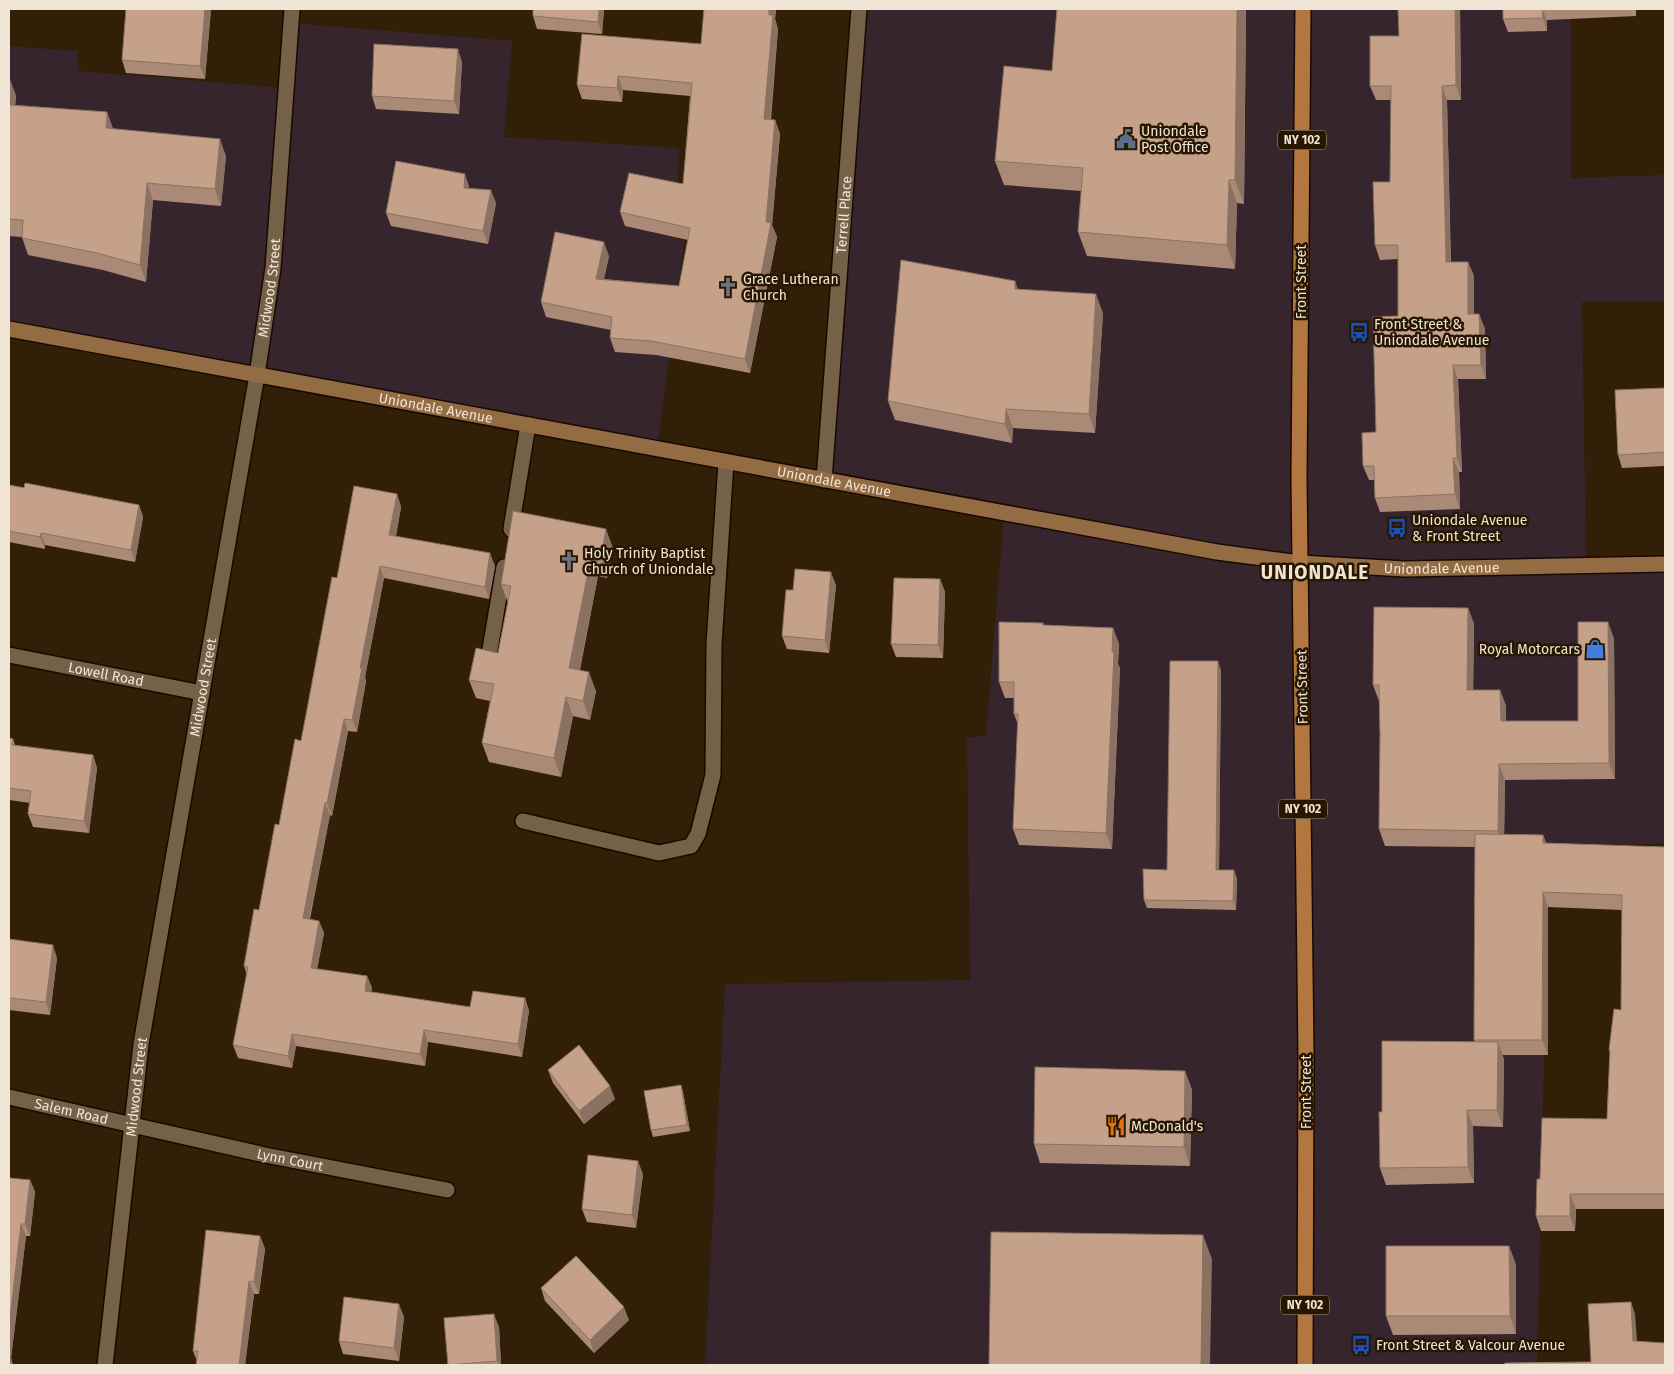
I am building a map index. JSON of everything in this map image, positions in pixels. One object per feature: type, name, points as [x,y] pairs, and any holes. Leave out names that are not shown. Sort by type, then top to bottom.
[{"type":"main road","name":"Front Street","points":[[1303,9],[1299,478],[1306,1054],[1305,1365]]},
{"type":"main road","name":"Uniondale Avenue","points":[[9,329],[1217,552],[1300,563],[1405,569],[1665,564]]},
{"type":"street","name":"Midwood Street","points":[[105,1365],[141,1044],[257,375],[273,268],[292,9]]},
{"type":"street","name":"Terrell Place","points":[[824,480],[859,9]]},
{"type":"street","points":[[489,655],[528,425]]},
{"type":"street","points":[[523,821],[659,853],[691,846],[698,834],[713,775],[714,644],[726,462]]},
{"type":"street","name":"Lowell Road","points":[[9,655],[202,692]]},
{"type":"street","name":"Salem Road","points":[[9,1097],[133,1124]]},
{"type":"street","name":"Lynn Court","points":[[133,1124],[265,1155],[446,1190]]},
{"type":"shaded area","points":[[859,9],[1571,9],[1571,178],[1665,175],[1665,301],[1582,302],[1586,565],[1665,564],[1665,844],[1549,845],[1537,1365],[705,1365],[725,984],[970,980],[967,738],[986,735],[1004,513],[824,480]]},
{"type":"shaded area","points":[[291,23],[512,41],[504,137],[679,148],[675,239],[684,240],[657,449],[9,329],[9,46],[78,51],[78,71],[286,88]]},
{"type":"building","points":[[126,9],[205,9],[200,66],[122,60]]},
{"type":"building","points":[[533,9],[599,9],[598,22],[533,16]]},
{"type":"building","points":[[704,9],[769,9],[769,15],[773,15],[764,119],[775,120],[766,222],[771,223],[745,359],[651,341],[610,338],[612,317],[541,302],[555,232],[604,242],[596,279],[679,286],[690,228],[620,212],[629,173],[683,184],[692,83],[618,76],[617,88],[577,85],[582,34],[701,44]]},
{"type":"building","name":"Uniondale Post Office","points":[[1057,9],[1237,9],[1235,180],[1229,180],[1227,245],[1078,232],[1083,168],[995,161],[1004,66],[1052,71]]},
{"type":"building","points":[[1398,9],[1455,9],[1456,85],[1442,86],[1446,262],[1468,262],[1468,314],[1479,314],[1481,365],[1453,365],[1457,458],[1453,458],[1455,494],[1375,498],[1374,466],[1363,466],[1362,433],[1376,432],[1373,317],[1398,316],[1398,245],[1375,245],[1373,182],[1390,182],[1391,86],[1370,86],[1370,36],[1399,36]]},
{"type":"building","points":[[1503,9],[1542,9],[1543,18],[1503,19]]},
{"type":"building","points":[[374,44],[458,49],[454,101],[372,96]]},
{"type":"building","points":[[9,105],[107,112],[106,128],[220,139],[215,189],[147,183],[140,265],[97,253],[22,238],[23,220],[9,219]]},
{"type":"building","points":[[396,161],[465,174],[464,188],[491,190],[483,231],[386,213]]},
{"type":"building","points":[[901,260],[1015,281],[1015,289],[1096,294],[1089,414],[1006,409],[1005,424],[888,401]]},
{"type":"building","points":[[1665,388],[1665,452],[1618,455],[1615,390]]},
{"type":"building","points":[[25,483],[139,505],[131,550],[41,533],[40,537],[9,531],[9,485],[24,488]]},
{"type":"building","points":[[354,486],[397,494],[389,535],[490,553],[485,587],[380,566],[352,720],[344,719],[327,803],[325,803],[303,918],[319,921],[311,968],[367,976],[365,991],[470,1007],[473,991],[525,998],[518,1044],[424,1030],[420,1054],[292,1034],[288,1056],[233,1045],[248,967],[244,966],[254,909],[259,910],[275,824],[279,825],[295,739],[301,741],[332,577],[337,578]]},
{"type":"building","points":[[513,511],[606,529],[601,559],[591,557],[569,668],[589,672],[583,701],[566,697],[554,758],[482,743],[494,684],[469,680],[476,648],[498,653],[511,586],[501,584]]},
{"type":"building","points":[[795,569],[831,572],[825,640],[782,636],[786,590],[793,590]]},
{"type":"building","points":[[894,578],[940,579],[938,645],[891,644]]},
{"type":"building","points":[[1374,607],[1468,608],[1467,690],[1500,690],[1501,721],[1578,721],[1578,622],[1608,622],[1609,763],[1499,764],[1498,831],[1379,829],[1379,685],[1373,685]]},
{"type":"building","points":[[999,622],[1113,628],[1112,652],[1114,652],[1106,833],[1013,829],[1018,714],[1014,714],[1014,682],[999,682]]},
{"type":"building","points":[[1170,661],[1218,661],[1216,870],[1234,870],[1233,901],[1144,900],[1143,869],[1167,870]]},
{"type":"building","points":[[9,738],[13,739],[12,745],[93,755],[84,821],[28,814],[31,791],[9,788]]},
{"type":"building","points":[[1475,834],[1543,835],[1543,843],[1665,847],[1665,1194],[1570,1194],[1570,1216],[1536,1216],[1537,1179],[1540,1179],[1542,1118],[1607,1119],[1609,1050],[1614,1009],[1621,1010],[1622,895],[1543,892],[1542,1040],[1474,1040]]},
{"type":"building","points":[[9,939],[53,945],[46,1002],[9,998]]},
{"type":"building","points":[[1382,1041],[1498,1042],[1497,1110],[1467,1110],[1468,1167],[1380,1168],[1379,1112],[1382,1112]]},
{"type":"building","points":[[579,1045],[610,1086],[579,1111],[548,1070]]},
{"type":"building","name":"McDonald's","points":[[1035,1067],[1185,1071],[1184,1147],[1034,1144]]},
{"type":"building","points":[[681,1085],[687,1125],[651,1130],[644,1091]]},
{"type":"building","points":[[588,1155],[638,1161],[632,1215],[582,1209]]},
{"type":"building","points":[[9,1178],[30,1180],[25,1224],[21,1224],[9,1326]]},
{"type":"building","points":[[206,1230],[260,1236],[254,1282],[249,1281],[239,1365],[196,1365],[198,1351],[193,1351]]},
{"type":"building","points":[[991,1232],[1203,1235],[1201,1365],[989,1365]]},
{"type":"building","points":[[1386,1246],[1509,1246],[1510,1316],[1386,1316]]},
{"type":"building","points":[[576,1256],[624,1307],[590,1340],[541,1288]]},
{"type":"building","points":[[344,1297],[399,1304],[394,1348],[339,1341]]},
{"type":"building","points":[[1631,1302],[1633,1341],[1665,1343],[1665,1365],[1504,1365],[1505,1363],[1591,1362],[1588,1304]]},
{"type":"building","points":[[494,1314],[497,1361],[448,1365],[444,1318]]},
{"type":"place","name":"Uniondale Post Office","points":[[1126,139]]},
{"type":"place","name":"Grace Lutheran Church","points":[[728,287]]},
{"type":"place","name":"Front Street & Uniondale Avenue","points":[[1359,332]]},
{"type":"place","name":"Uniondale Avenue & Front Street","points":[[1397,528]]},
{"type":"place","name":"Holy Trinity Baptist Church of Uniondale","points":[[569,561]]},
{"type":"place","name":"Royal Motorcars","points":[[1595,649]]},
{"type":"place","name":"McDonald's","points":[[1116,1126]]},
{"type":"place","name":"Front Street & Valcour Avenue","points":[[1361,1345]]},
{"type":"district","name":"UNIONDALE","points":[[1315,572]]}]
